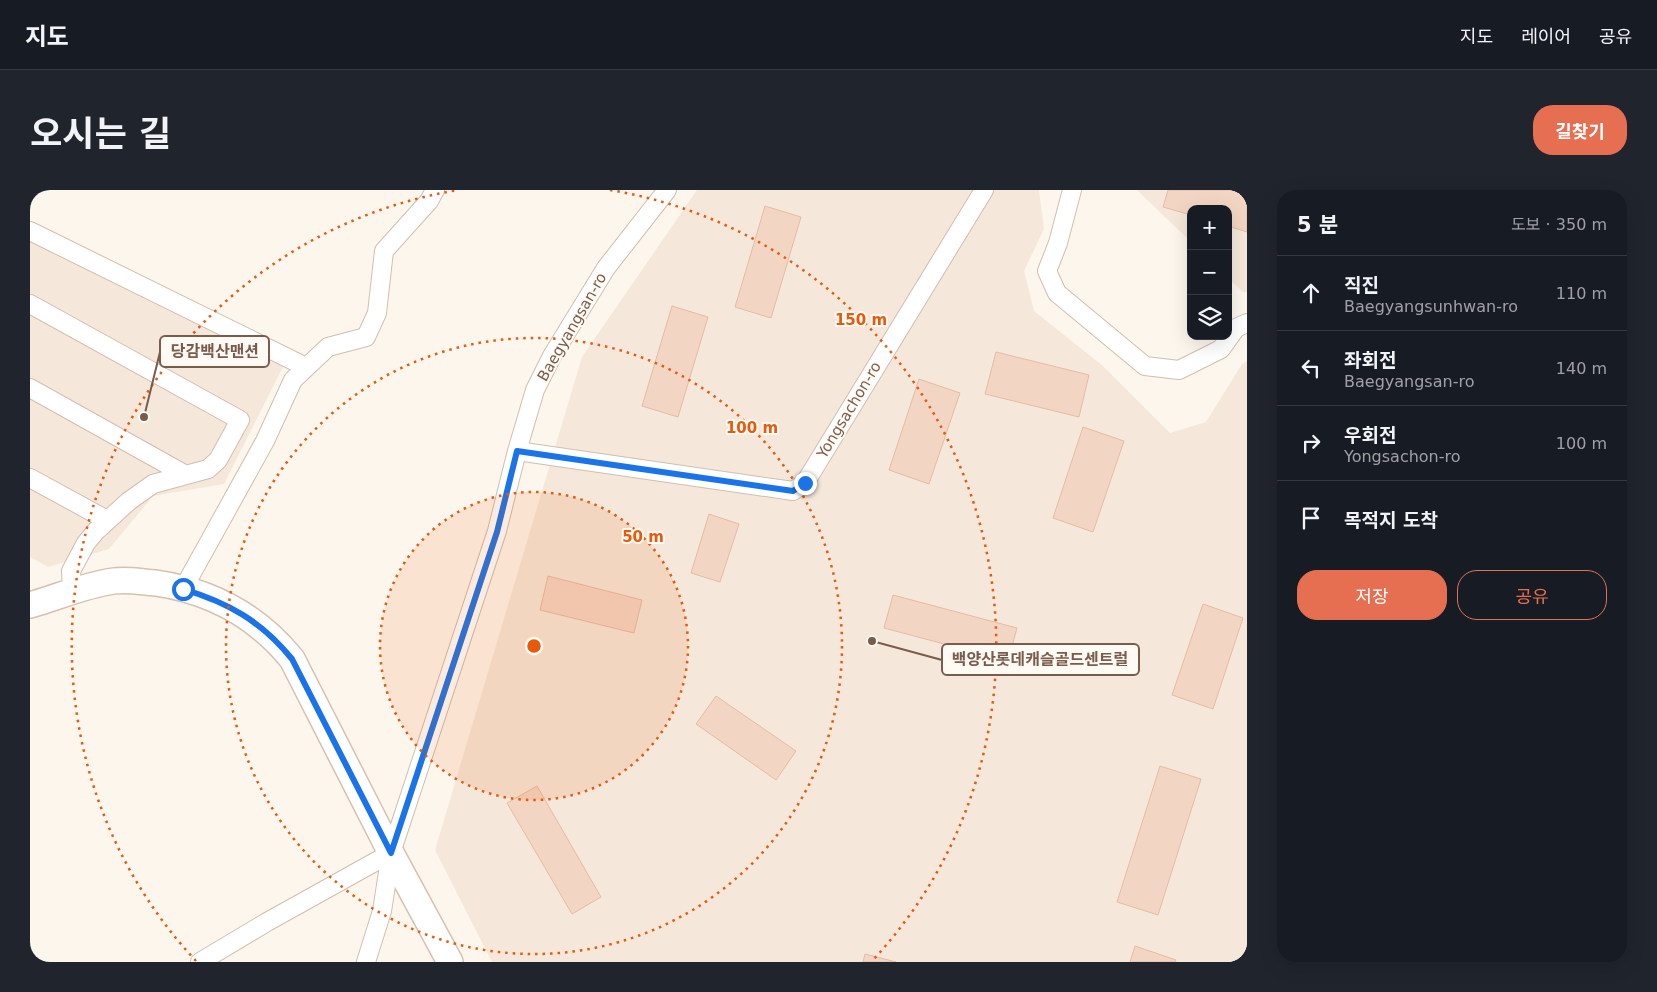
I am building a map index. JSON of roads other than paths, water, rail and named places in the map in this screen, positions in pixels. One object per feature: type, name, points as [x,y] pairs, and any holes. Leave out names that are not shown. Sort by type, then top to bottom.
[{"type":"main road","points":[[30,605],[95,585],[116,581],[142,582],[183,589],[225,604],[242,613],[268,633],[292,659],[391,853],[450,962]]},
{"type":"street","points":[[183,589],[265,441],[293,380],[328,347],[366,337],[377,313],[384,251],[429,201],[435,190]]},
{"type":"street","name":"Baegyangsan-ro","points":[[366,962],[382,911],[391,853],[497,532],[517,451],[535,390],[552,356],[606,268],[667,190]]},
{"type":"street","name":"Yongsachon-ro","points":[[517,451],[793,491],[805,483],[984,190]]},
{"type":"street","points":[[1072,190],[1058,243],[1047,271],[1057,293],[1145,366],[1179,370],[1220,349],[1236,328],[1247,323]]},
{"type":"street","points":[[30,231],[306,367]]},
{"type":"street","points":[[30,304],[240,420],[218,460],[208,469],[154,484],[128,501],[107,520],[86,543],[71,571],[72,592]]},
{"type":"street","points":[[30,388],[186,475]]},
{"type":"street","points":[[30,478],[107,520]]},
{"type":"street","points":[[200,962],[267,922],[391,853]]},
{"type":"place","name":"당감백산맨션","points":[[144,417]]},
{"type":"place","name":"백양산롯데캐슬골드센트럴","points":[[872,641]]}]
